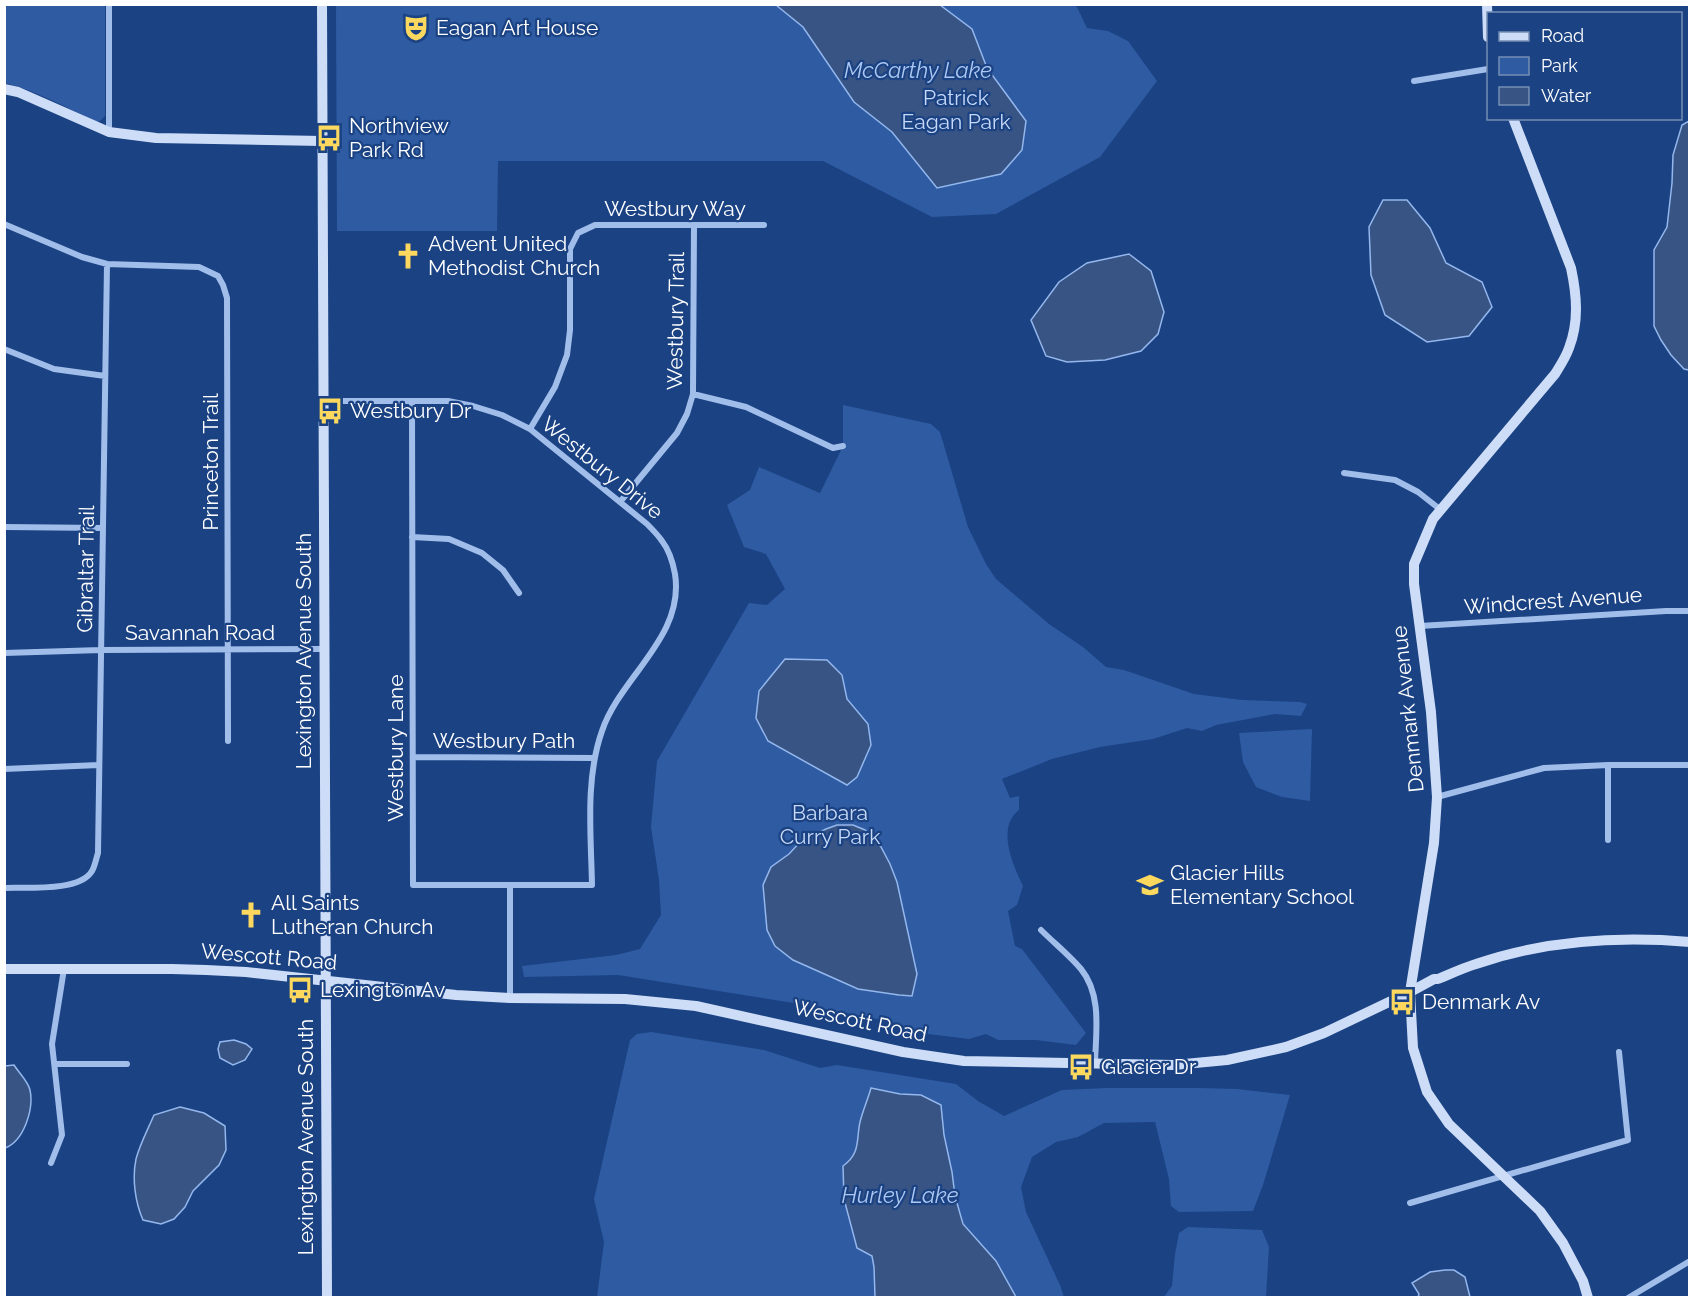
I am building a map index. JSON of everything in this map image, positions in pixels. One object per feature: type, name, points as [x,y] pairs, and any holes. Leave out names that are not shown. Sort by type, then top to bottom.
[{"type":"street","points":[[109,4],[109,132]]},
{"type":"street","name":"Lexington Avenue South","points":[[322,4],[327,1298]]},
{"type":"street","points":[[1414,81],[1487,69]]},
{"type":"street","points":[[4,89],[18,92],[109,132],[156,138],[322,141]]},
{"type":"street","name":"Denmark Avenue","points":[[1514,120],[1570,268],[1576,294],[1576,321],[1569,348],[1556,374],[1434,519],[1414,564],[1414,584],[1431,712],[1437,797],[1434,843],[1410,992],[1413,1048],[1427,1092],[1449,1124],[1540,1211],[1563,1242],[1583,1281],[1588,1298]]},
{"type":"street","points":[[4,224],[82,257],[107,264]]},
{"type":"street","name":"Westbury Way","points":[[530,429],[555,387],[567,355],[570,330],[570,249],[578,233],[595,225],[764,225]]},
{"type":"street","name":"Westbury Trail","points":[[621,501],[676,433],[687,414],[693,394],[694,225]]},
{"type":"street","name":"Princeton Trail","points":[[107,264],[199,267],[218,276],[227,297],[228,741]]},
{"type":"street","name":"Gibraltar Trail","points":[[4,888],[66,886],[80,882],[91,873],[98,853],[107,264]]},
{"type":"street","points":[[4,349],[54,369],[105,376]]},
{"type":"street","points":[[693,394],[746,406],[833,448],[843,446]]},
{"type":"street","name":"Westbury Drive","points":[[323,401],[448,401],[474,406],[501,415],[530,429],[621,501],[664,542],[674,563],[677,586],[675,608],[665,632],[612,708],[602,730],[594,758],[591,789],[592,885],[510,885]]},
{"type":"street","name":"Westbury Lane","points":[[412,401],[413,885],[510,885]]},
{"type":"street","points":[[1344,473],[1395,480],[1418,492],[1441,510]]},
{"type":"street","points":[[4,527],[103,528]]},
{"type":"street","points":[[412,537],[449,539],[482,553],[502,570],[519,593]]},
{"type":"street","name":"Windcrest Avenue","points":[[1419,626],[1689,611]]},
{"type":"street","name":"Savannah Road","points":[[4,653],[324,649]]},
{"type":"street","name":"Westbury Path","points":[[413,757],[594,758]]},
{"type":"street","points":[[4,769],[99,765]]},
{"type":"street","points":[[1608,765],[1608,840]]},
{"type":"street","points":[[1437,797],[1544,768],[1689,765]]},
{"type":"street","points":[[510,885],[510,998]]},
{"type":"street","points":[[1041,930],[1082,970],[1091,986],[1095,1004],[1095,1063]]},
{"type":"street","name":"Wescott Road","points":[[4,969],[226,971],[456,995],[625,999],[696,1006],[903,1052],[954,1059],[1174,1065],[1227,1060],[1296,1043],[1324,1033],[1434,979],[1520,952],[1601,940],[1689,942]]},
{"type":"street","points":[[51,1163],[62,1134],[52,1044],[64,969]]},
{"type":"street","points":[[1410,1203],[1628,1140],[1619,1052]]},
{"type":"street","points":[[55,1064],[127,1064]]},
{"type":"street","points":[[1628,1298],[1689,1261]]},
{"type":"green space","points":[[4,5],[105,5],[105,116],[100,121],[97,122],[40,95],[5,83]]},
{"type":"green space","name":"Patrick Eagan Park","points":[[336,5],[1073,5],[1077,7],[1087,28],[1108,31],[1128,41],[1157,81],[1100,157],[996,214],[932,217],[823,161],[498,161],[497,231],[337,231]]},
{"type":"green space","name":"Barbara Curry Park","points":[[843,405],[931,424],[940,432],[968,527],[996,579],[1049,624],[1083,647],[1106,667],[1124,670],[1194,694],[1307,704],[1301,716],[1275,714],[1216,725],[1202,731],[1187,728],[1153,739],[1100,747],[1052,759],[1002,779],[1010,798],[1019,796],[1019,810],[1012,818],[1008,836],[1011,857],[1023,886],[1017,905],[1008,911],[1015,946],[1022,949],[1086,1033],[1076,1045],[1036,1040],[998,1040],[986,1034],[969,1039],[928,1034],[892,1022],[800,1004],[618,975],[524,977],[522,966],[616,955],[640,949],[661,915],[659,880],[651,827],[657,761],[749,603],[767,605],[785,589],[766,554],[744,547],[727,505],[750,490],[759,467],[820,493],[843,446]]},
{"type":"green space","points":[[1312,729],[1310,801],[1282,797],[1256,787],[1243,762],[1239,733]]},
{"type":"green space","points":[[651,1032],[764,1050],[820,1068],[837,1065],[956,1084],[978,1101],[1004,1116],[1062,1090],[1200,1088],[1237,1089],[1290,1095],[1253,1211],[1179,1212],[1171,1206],[1169,1179],[1155,1122],[1104,1123],[1078,1137],[1056,1142],[1032,1157],[1021,1187],[1026,1212],[1064,1297],[1016,1297],[996,1261],[963,1224],[955,1196],[941,1105],[921,1095],[900,1094],[871,1088],[860,1122],[857,1146],[853,1156],[843,1166],[872,1256],[875,1297],[597,1297],[604,1242],[594,1199],[630,1040],[637,1034]]},
{"type":"green space","points":[[1188,1227],[1262,1230],[1269,1247],[1266,1297],[1164,1297],[1172,1286],[1179,1233]]},
{"type":"water","name":"McCarthy Lake","points":[[776,5],[940,5],[972,29],[987,68],[1026,121],[1022,150],[1001,174],[937,188],[892,132],[854,102],[803,27]]},
{"type":"water","points":[[1689,121],[1689,370],[1684,369],[1671,355],[1654,326],[1654,250],[1667,227],[1673,155],[1682,125]]},
{"type":"water","points":[[1383,200],[1407,200],[1430,228],[1446,263],[1482,282],[1492,307],[1469,336],[1427,342],[1385,315],[1371,275],[1369,227]]},
{"type":"water","points":[[1129,254],[1151,271],[1164,312],[1158,334],[1141,351],[1105,360],[1067,362],[1046,356],[1031,320],[1059,282],[1087,263]]},
{"type":"water","points":[[785,659],[827,660],[842,675],[847,699],[868,724],[871,745],[857,777],[847,785],[768,741],[756,718],[759,691]]},
{"type":"water","points":[[837,825],[853,825],[865,830],[881,847],[890,864],[897,882],[917,974],[912,996],[858,989],[793,960],[775,946],[767,930],[763,885],[771,867],[789,854],[801,841]]},
{"type":"water","points":[[234,1040],[252,1049],[245,1060],[233,1065],[220,1058],[218,1049],[220,1042]]},
{"type":"water","points":[[14,1065],[29,1087],[31,1098],[29,1115],[22,1132],[12,1144],[5,1148],[5,1066]]},
{"type":"water","name":"Hurley Lake","points":[[871,1088],[900,1094],[921,1095],[941,1105],[955,1196],[963,1224],[996,1261],[1016,1297],[875,1297],[872,1256],[857,1248],[844,1199],[843,1166],[853,1156],[857,1146],[860,1122]]},
{"type":"water","points":[[180,1107],[204,1113],[225,1126],[226,1150],[219,1165],[193,1191],[185,1207],[174,1219],[161,1224],[143,1220],[134,1182],[138,1153],[154,1115]]},
{"type":"water","points":[[1454,1270],[1465,1277],[1470,1297],[1418,1297],[1419,1294],[1412,1283],[1430,1272]]},
{"type":"place","name":"Eagan Art House","points":[[416,28]]},
{"type":"place","name":"Northview Park Rd","points":[[329,138]]},
{"type":"place","name":"Advent United Methodist Church","points":[[408,256]]},
{"type":"place","name":"Westbury Dr","points":[[330,411]]},
{"type":"place","name":"Glacier Hills Elementary School","points":[[1150,885]]},
{"type":"place","name":"All Saints Lutheran Church","points":[[251,915]]},
{"type":"place","name":"Lexington Av","points":[[300,990]]},
{"type":"place","name":"Denmark Av","points":[[1402,1002]]},
{"type":"place","name":"Glacier Dr","points":[[1081,1067]]}]
